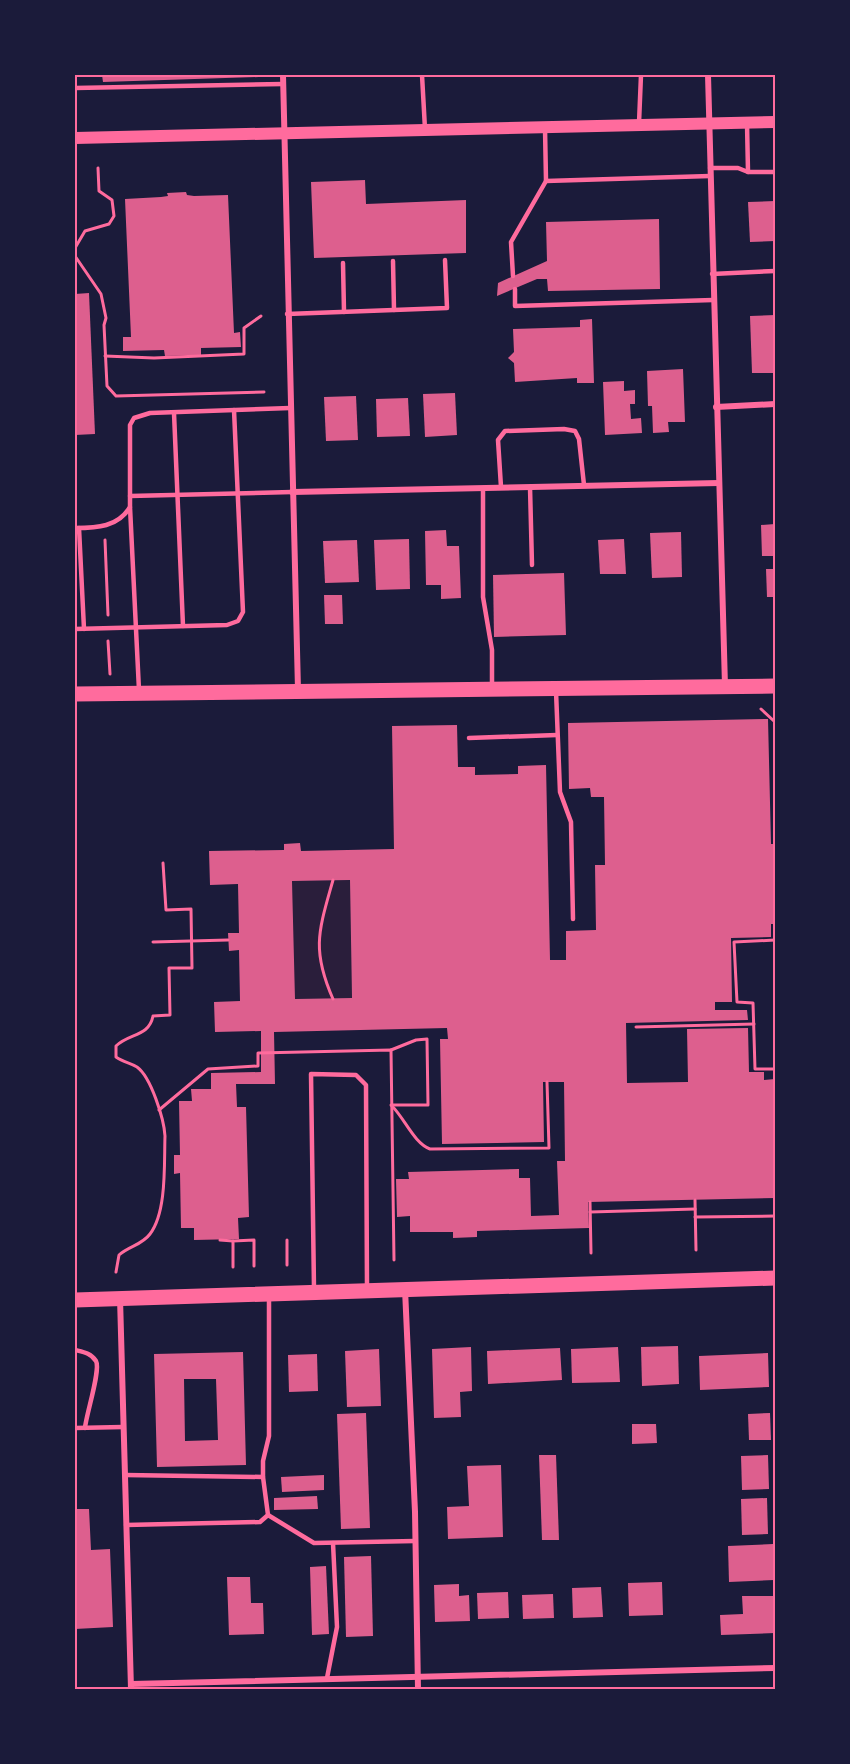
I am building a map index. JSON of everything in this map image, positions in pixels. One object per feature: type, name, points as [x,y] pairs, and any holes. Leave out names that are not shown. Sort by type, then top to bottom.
[{"type":"main road","points":[[75,138],[775,122]]},
{"type":"main road","points":[[75,694],[775,686]]},
{"type":"main road","points":[[75,1299],[775,1278]]},
{"type":"street","points":[[283,75],[287,314],[298,691]]},
{"type":"street","points":[[708,75],[725,686]]},
{"type":"street","points":[[716,406],[775,404]]},
{"type":"street","points":[[292,492],[719,483]]},
{"type":"street","points":[[405,1288],[418,1689]]},
{"type":"street","points":[[120,1298],[131,1687],[417,1675],[775,1668]]},
{"type":"lane","points":[[422,75],[425,131]]},
{"type":"lane","points":[[639,126],[641,75]]},
{"type":"lane","points":[[75,88],[283,84]]},
{"type":"lane","points":[[747,123],[748,172]]},
{"type":"lane","points":[[513,276],[511,242],[546,181],[545,128]]},
{"type":"lane","points":[[546,181],[710,172],[738,168],[748,172],[775,172]]},
{"type":"lane","points":[[287,314],[447,308],[445,260]]},
{"type":"lane","points":[[393,261],[394,310]]},
{"type":"lane","points":[[343,264],[344,312]]},
{"type":"lane","points":[[712,274],[775,272]]},
{"type":"lane","points":[[515,289],[515,306],[713,300]]},
{"type":"lane","points":[[139,693],[130,507],[130,425],[134,418],[150,413],[290,408]]},
{"type":"lane","points":[[75,629],[227,625],[238,621],[243,612],[234,410]]},
{"type":"lane","points":[[174,412],[183,626]]},
{"type":"lane","points":[[501,487],[498,440],[505,431],[564,429],[575,431],[579,439],[584,485]]},
{"type":"lane","points":[[530,487],[532,565]]},
{"type":"lane","points":[[483,488],[483,597],[492,650],[492,689]]},
{"type":"lane","points":[[130,496],[292,492]]},
{"type":"lane","points":[[84,629],[77,528],[114,524],[124,518],[130,507]]},
{"type":"lane","points":[[556,688],[560,792],[571,822],[573,919]]},
{"type":"lane","points":[[469,738],[557,735]]},
{"type":"lane","points":[[314,1292],[311,1074],[356,1074],[366,1085],[367,1290]]},
{"type":"lane","points":[[268,1515],[263,1461],[269,1436],[269,1292]]},
{"type":"lane","points":[[75,1350],[89,1354],[97,1362],[98,1371],[85,1428]]},
{"type":"lane","points":[[75,1428],[123,1427]]},
{"type":"lane","points":[[125,1476],[263,1477]]},
{"type":"lane","points":[[268,1515],[314,1543],[415,1541]]},
{"type":"lane","points":[[126,1525],[261,1522],[268,1515]]},
{"type":"lane","points":[[327,1678],[337,1627],[333,1543]]},
{"type":"path","points":[[75,248],[85,231],[108,224],[114,216],[112,200],[99,191],[98,168]]},
{"type":"path","points":[[75,256],[101,294],[106,318],[107,386],[116,396],[264,392]]},
{"type":"path","points":[[105,356],[142,358],[244,354],[244,328],[261,316]]},
{"type":"path","points":[[105,540],[108,615]]},
{"type":"path","points":[[108,641],[110,674]]},
{"type":"path","points":[[761,710],[775,722]]},
{"type":"path","points":[[116,1272],[120,1255],[141,1243],[151,1233],[156,1222],[162,1190],[165,1124],[149,1081],[136,1067],[117,1057],[116,1046],[121,1041],[146,1031],[151,1026],[153,1016],[170,1015],[169,968],[192,968],[191,909],[166,910],[164,863]]},
{"type":"path","points":[[333,880],[318,934],[321,971],[333,999]]},
{"type":"path","points":[[153,942],[228,940]]},
{"type":"path","points":[[775,940],[734,942],[737,1002],[753,1003],[755,1069],[775,1069]]},
{"type":"path","points":[[636,1027],[754,1024]]},
{"type":"path","points":[[391,1050],[416,1040],[428,1039],[428,1105],[391,1105],[405,1119],[418,1142],[430,1149],[549,1148],[547,1082]]},
{"type":"path","points":[[695,1200],[696,1250]]},
{"type":"path","points":[[590,1202],[591,1253]]},
{"type":"path","points":[[590,1212],[695,1209]]},
{"type":"path","points":[[695,1217],[775,1216]]},
{"type":"path","points":[[220,1240],[254,1240],[254,1266]]},
{"type":"path","points":[[287,1240],[288,1264]]},
{"type":"path","points":[[233,1241],[233,1267]]},
{"type":"shaded area","points":[[350,880],[352,998],[295,999],[292,881]]},
{"type":"building","points":[[102,75],[259,75],[259,77],[103,82]]},
{"type":"building","points":[[365,180],[366,204],[466,200],[466,253],[314,258],[311,182]]},
{"type":"building","points":[[186,192],[187,195],[194,196],[228,195],[234,333],[240,332],[241,347],[201,348],[201,355],[165,356],[164,350],[123,351],[123,337],[131,337],[125,199],[161,197],[168,196],[167,193]]},
{"type":"building","points":[[775,201],[775,241],[750,242],[748,202]]},
{"type":"building","points":[[659,219],[660,289],[548,291],[547,279],[537,279],[497,296],[498,283],[547,261],[546,222]]},
{"type":"building","points":[[89,293],[95,434],[75,435],[75,294]]},
{"type":"building","points":[[775,315],[775,373],[752,373],[750,316]]},
{"type":"building","points":[[592,319],[594,383],[577,383],[577,378],[515,382],[514,363],[508,358],[514,352],[513,329],[580,327],[580,320]]},
{"type":"building","points":[[683,369],[685,422],[668,422],[669,432],[653,433],[652,406],[648,406],[647,371]]},
{"type":"building","points":[[624,381],[624,391],[635,390],[635,404],[630,404],[631,419],[641,418],[642,433],[605,435],[603,382]]},
{"type":"building","points":[[455,393],[457,435],[425,437],[423,394]]},
{"type":"building","points":[[356,396],[358,440],[326,441],[324,397]]},
{"type":"building","points":[[408,398],[410,436],[377,437],[376,399]]},
{"type":"building","points":[[775,524],[775,556],[762,556],[761,525]]},
{"type":"building","points":[[446,530],[447,546],[459,546],[461,598],[441,599],[441,585],[426,585],[425,531]]},
{"type":"building","points":[[681,532],[682,577],[652,578],[650,533]]},
{"type":"building","points":[[409,539],[410,589],[376,590],[374,540]]},
{"type":"building","points":[[624,539],[626,574],[600,574],[598,540]]},
{"type":"building","points":[[357,540],[359,582],[325,583],[323,541]]},
{"type":"building","points":[[766,569],[775,569],[775,597],[767,597]]},
{"type":"building","points":[[564,573],[566,635],[494,637],[493,575]]},
{"type":"building","points":[[324,595],[342,595],[343,624],[325,624]]},
{"type":"building","points":[[768,719],[771,844],[775,844],[775,924],[771,924],[771,937],[731,938],[732,1002],[715,1002],[715,1010],[747,1010],[748,1020],[626,1023],[627,1083],[688,1082],[687,1029],[748,1028],[749,1072],[764,1072],[764,1080],[775,1079],[775,1198],[588,1202],[589,1228],[477,1231],[477,1237],[453,1238],[453,1232],[410,1232],[410,1216],[397,1217],[396,1179],[409,1179],[408,1172],[519,1169],[519,1178],[530,1178],[531,1216],[559,1215],[557,1161],[565,1161],[564,1082],[543,1082],[544,1142],[442,1144],[440,1039],[448,1039],[447,1028],[274,1032],[275,1084],[236,1084],[237,1107],[246,1107],[249,1217],[238,1218],[239,1239],[194,1240],[194,1228],[181,1228],[180,1173],[174,1174],[174,1155],[180,1155],[179,1101],[192,1101],[191,1089],[211,1089],[211,1073],[261,1072],[261,1031],[215,1032],[214,1002],[240,1001],[239,950],[229,951],[228,933],[239,933],[238,884],[210,885],[209,851],[284,850],[284,844],[300,843],[301,851],[394,849],[392,726],[457,725],[458,767],[475,767],[475,775],[518,774],[518,766],[546,765],[550,960],[566,960],[566,931],[596,930],[595,865],[605,865],[604,797],[591,797],[590,788],[569,789],[568,723]],"holes":[[[350,880],[352,998],[295,999],[292,881]]]},
{"type":"building","points":[[678,1346],[679,1384],[642,1386],[641,1347]]},
{"type":"building","points":[[471,1347],[472,1391],[460,1392],[461,1417],[434,1418],[432,1349]]},
{"type":"building","points":[[618,1347],[620,1382],[572,1383],[571,1349]]},
{"type":"building","points":[[560,1348],[562,1380],[488,1384],[487,1351]]},
{"type":"building","points":[[379,1349],[381,1406],[347,1407],[345,1351]]},
{"type":"building","points":[[243,1352],[246,1465],[157,1467],[154,1354]],"holes":[[[184,1379],[216,1379],[218,1440],[185,1441]]]},
{"type":"building","points":[[768,1353],[769,1387],[700,1390],[699,1356]]},
{"type":"building","points":[[317,1354],[318,1391],[289,1392],[288,1355]]},
{"type":"building","points":[[366,1413],[370,1528],[341,1529],[337,1414]]},
{"type":"building","points":[[770,1413],[771,1440],[749,1440],[748,1414]]},
{"type":"building","points":[[632,1424],[656,1424],[657,1443],[632,1444]]},
{"type":"building","points":[[539,1455],[556,1455],[559,1540],[542,1540]]},
{"type":"building","points":[[768,1455],[769,1489],[742,1490],[741,1456]]},
{"type":"building","points":[[501,1465],[503,1537],[448,1539],[447,1507],[469,1506],[467,1466]]},
{"type":"building","points":[[324,1475],[324,1490],[282,1492],[281,1477]]},
{"type":"building","points":[[317,1496],[318,1509],[274,1510],[274,1498]]},
{"type":"building","points":[[767,1498],[768,1534],[742,1535],[741,1499]]},
{"type":"building","points":[[75,1509],[89,1509],[91,1550],[110,1549],[113,1627],[75,1629]]},
{"type":"building","points":[[773,1544],[774,1580],[729,1582],[728,1546]]},
{"type":"building","points":[[371,1556],[373,1636],[346,1637],[344,1557]]},
{"type":"building","points":[[326,1566],[329,1634],[312,1635],[310,1567]]},
{"type":"building","points":[[227,1577],[250,1577],[251,1603],[263,1603],[264,1634],[229,1635]]},
{"type":"building","points":[[662,1582],[663,1615],[629,1616],[628,1583]]},
{"type":"building","points":[[459,1584],[459,1596],[469,1595],[470,1621],[435,1622],[434,1585]]},
{"type":"building","points":[[601,1587],[603,1617],[573,1618],[572,1588]]},
{"type":"building","points":[[508,1592],[509,1618],[478,1619],[477,1593]]},
{"type":"building","points":[[553,1594],[554,1618],[523,1619],[522,1595]]},
{"type":"building","points":[[742,1596],[775,1596],[775,1633],[721,1635],[720,1615],[743,1614]]}]
